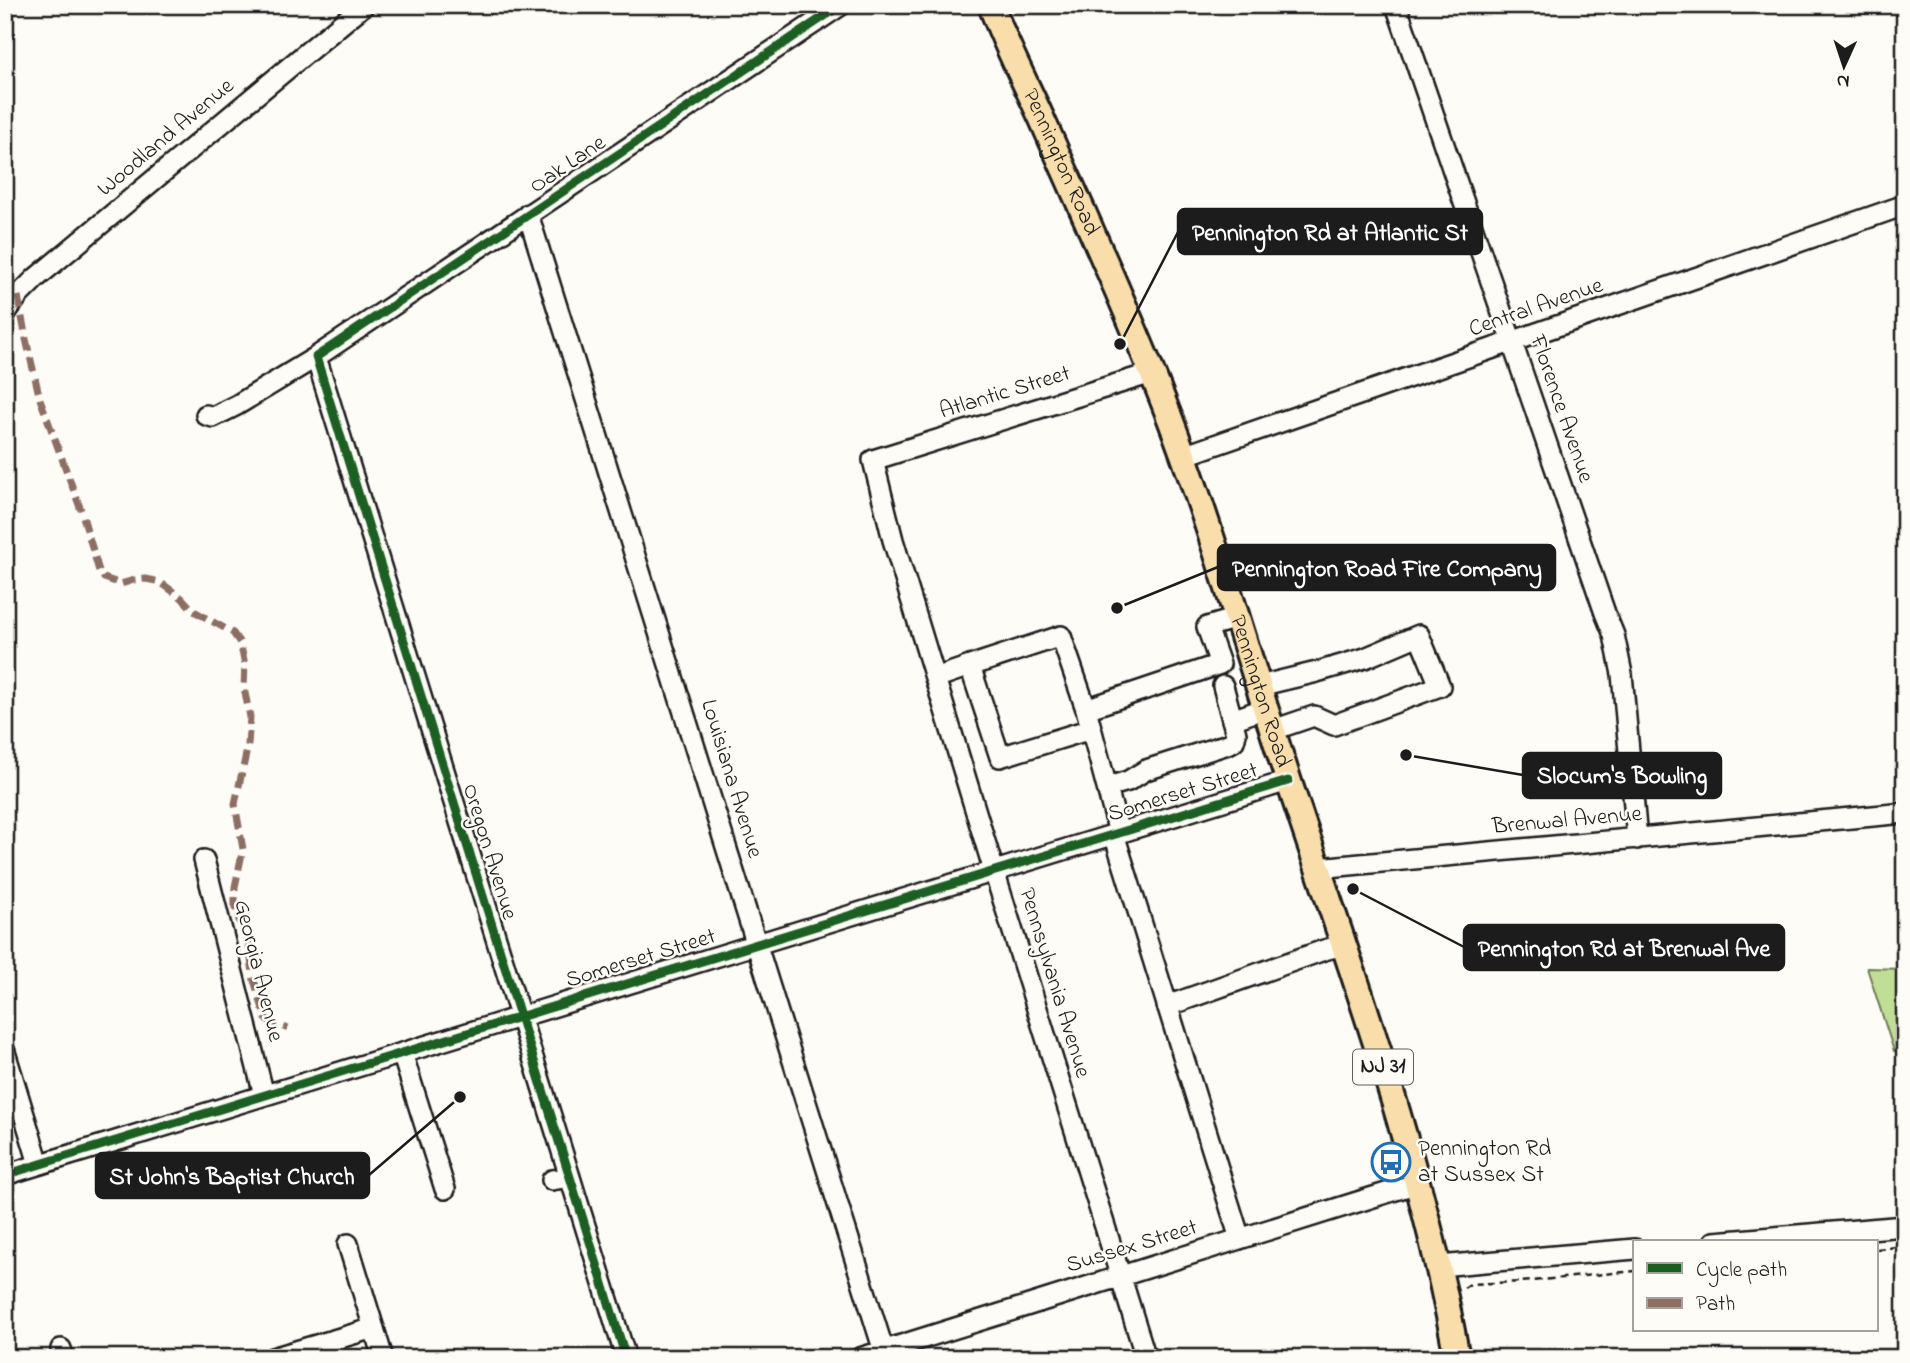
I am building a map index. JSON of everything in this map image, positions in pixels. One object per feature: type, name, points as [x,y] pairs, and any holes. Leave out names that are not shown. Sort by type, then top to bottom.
[{"type":"main road","name":"Pennington Road","points":[[992,5],[1152,373],[1183,456],[1401,1123],[1439,1266],[1457,1358]]},
{"type":"street","name":"Woodland Avenue","points":[[5,314],[36,278],[364,5]]},
{"type":"street","name":"Oak Lane","points":[[206,415],[213,417],[237,405],[316,356],[841,5]]},
{"type":"street","name":"Florence Avenue","points":[[1396,5],[1617,647],[1622,674],[1637,839]]},
{"type":"street","name":"Central Avenue","points":[[1183,456],[1905,205]]},
{"type":"street","name":"Louisiana Avenue","points":[[528,215],[885,1354]]},
{"type":"street","name":"Oregon Avenue","points":[[316,356],[520,1017],[573,1217],[626,1358]]},
{"type":"street","name":"Atlantic Street","points":[[873,460],[1152,373]]},
{"type":"street","name":"Pennsylvania Avenue","points":[[873,460],[893,540],[1146,1358]]},
{"type":"street","points":[[1086,709],[1220,664],[1207,627],[1237,618]]},
{"type":"street","points":[[1232,720],[1266,708],[1317,672],[1365,658],[1419,635],[1440,686],[1334,726],[1314,716],[1266,708]]},
{"type":"street","points":[[935,678],[1061,636],[1086,709],[1108,787],[1117,833],[1167,1006],[1240,1239]]},
{"type":"street","points":[[970,666],[1000,757],[1091,729]]},
{"type":"street","points":[[1108,787],[1128,781],[1146,770],[1234,741],[1236,734],[1223,686]]},
{"type":"street","name":"Somerset Street","points":[[5,1175],[1288,781]]},
{"type":"street","name":"Brenwal Avenue","points":[[1318,868],[1905,813]]},
{"type":"street","name":"Georgia Avenue","points":[[204,860],[264,1095]]},
{"type":"street","points":[[1167,1006],[1324,950],[1343,946]]},
{"type":"street","points":[[5,1052],[39,1164]]},
{"type":"street","points":[[402,1053],[445,1189]]},
{"type":"street","name":"Sussex Street","points":[[860,1358],[885,1354],[1418,1182]]},
{"type":"street","points":[[1738,1240],[1905,1226]]},
{"type":"street","points":[[348,1244],[383,1358]]},
{"type":"street","points":[[1439,1266],[1633,1249]]},
{"type":"street","points":[[272,1358],[374,1328]]},
{"type":"path","points":[[1878,1248],[1905,1246]]},
{"type":"path","points":[[1464,1288],[1470,1284],[1633,1271]]},
{"type":"green space","points":[[1867,968],[1905,969],[1905,1049],[1894,1051]]},
{"type":"marked path","points":[[18,296],[40,399],[82,513],[99,571],[104,578],[121,584],[146,579],[160,582],[182,598],[194,611],[233,633],[240,643],[245,664],[244,688],[250,717],[248,745],[235,804],[243,849],[235,887],[235,906],[239,920],[247,932],[254,980],[266,1019],[288,1029]]},
{"type":"cycle path","points":[[626,1358],[316,357],[841,5]]},
{"type":"cycle path","points":[[5,1175],[1288,781]]},
{"type":"place","name":"Pennington Rd at Atlantic St","points":[[1120,344]]},
{"type":"place","name":"Pennington Road Fire Company","points":[[1117,608]]},
{"type":"place","name":"Slocum's Bowling","points":[[1406,755]]},
{"type":"place","name":"Pennington Rd at Brenwal Ave","points":[[1353,889]]},
{"type":"place","name":"St John's Baptist Church","points":[[460,1097]]},
{"type":"place","name":"Pennington Rd at Sussex St","points":[[1391,1162]]}]
